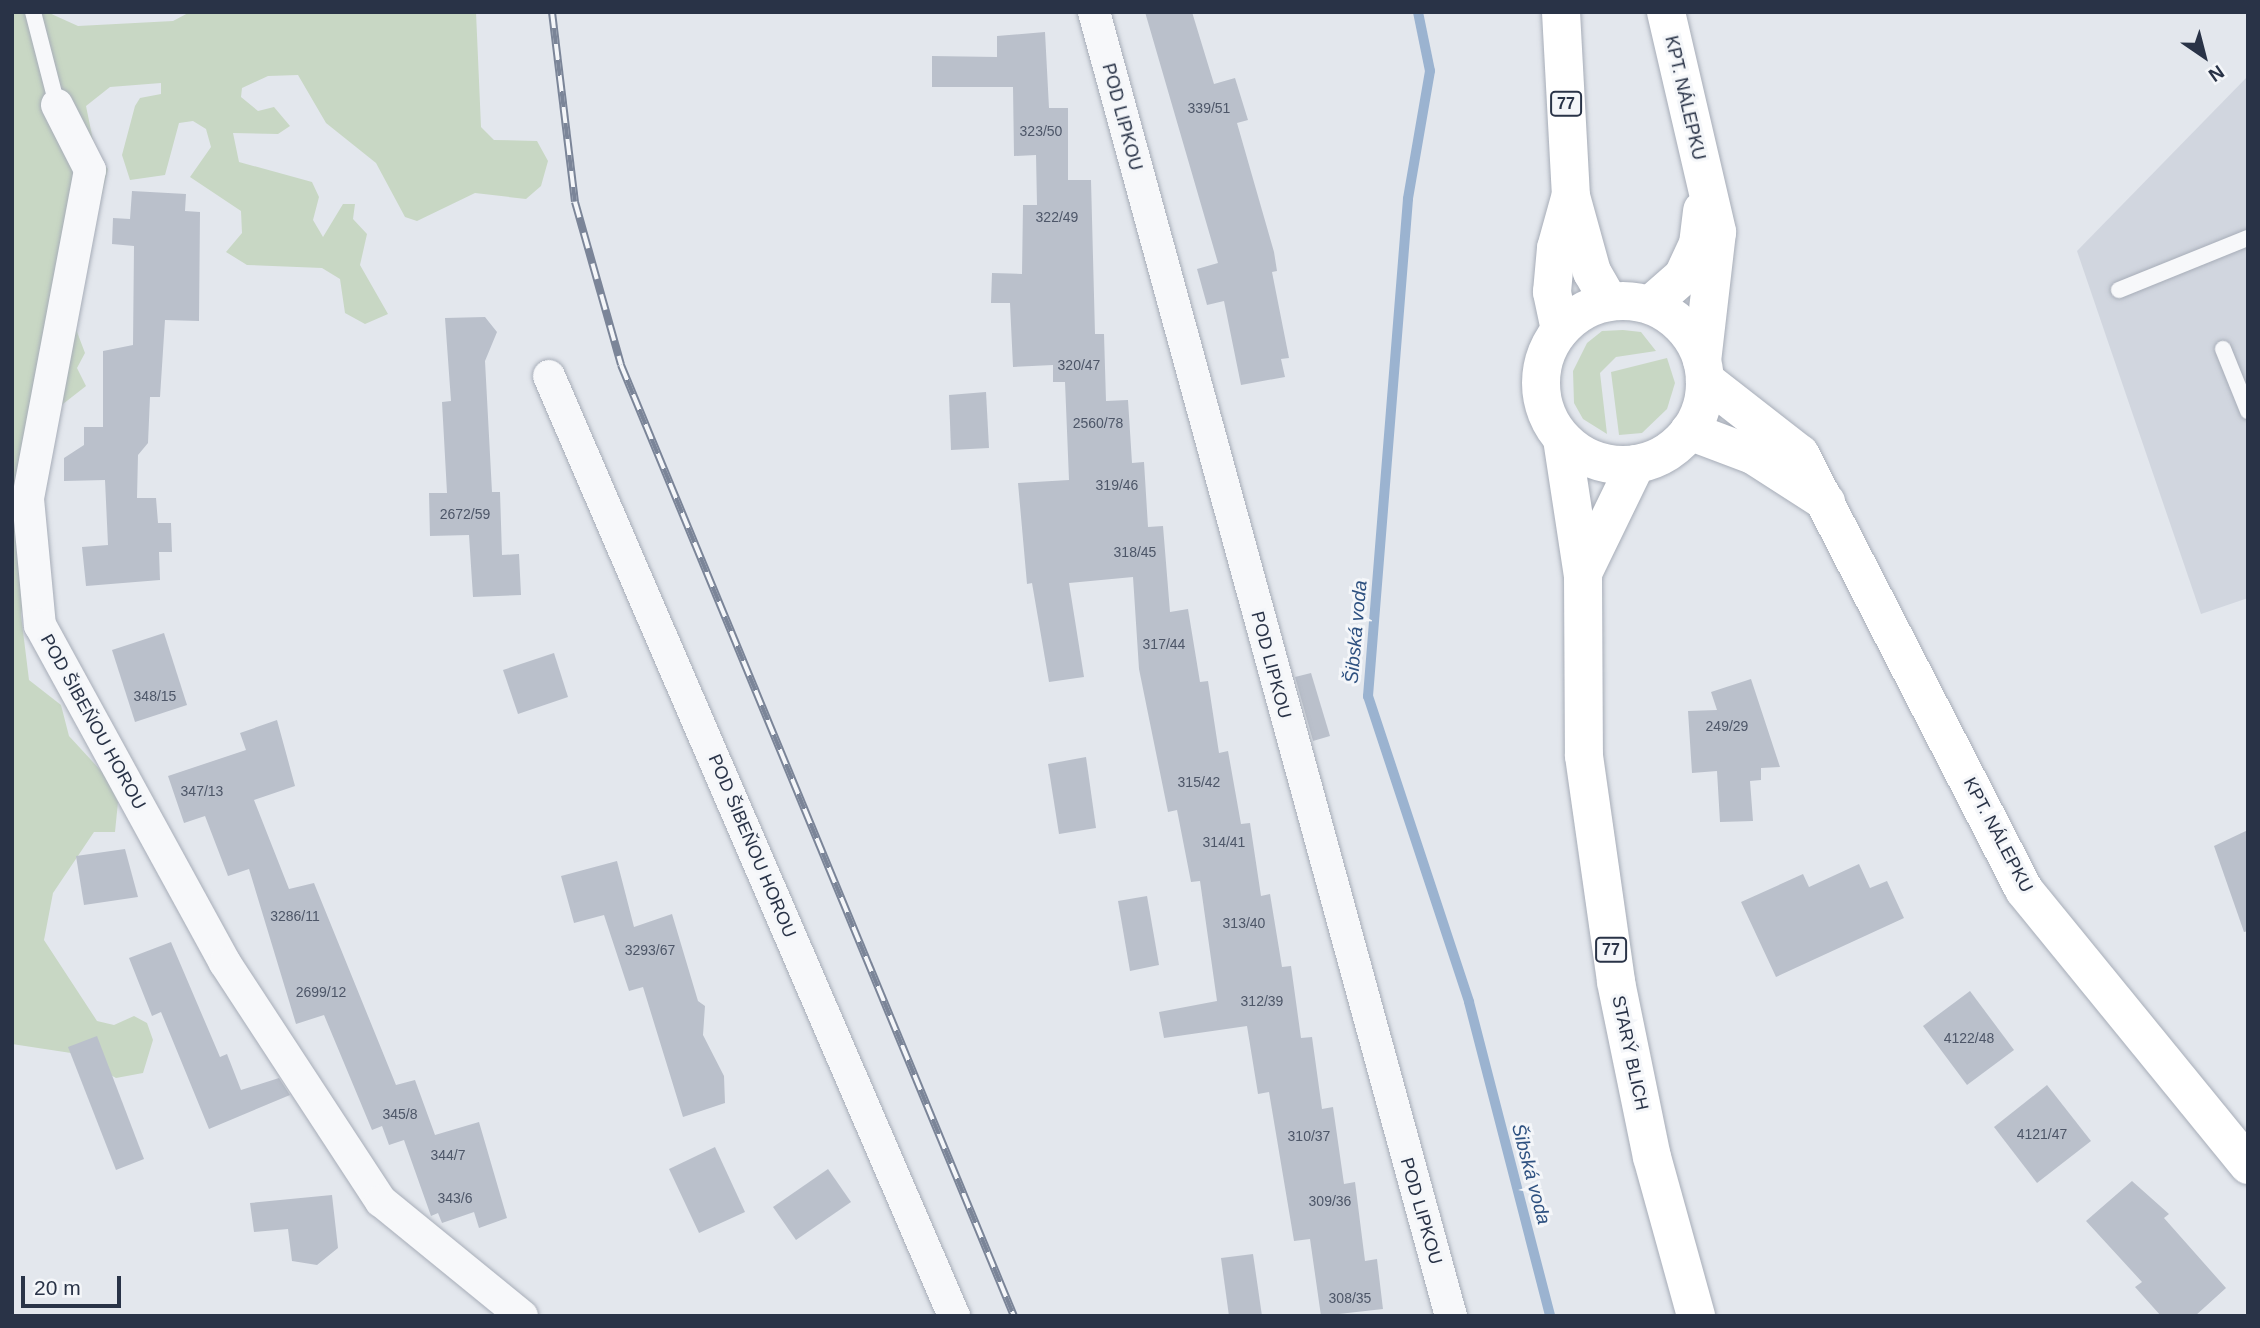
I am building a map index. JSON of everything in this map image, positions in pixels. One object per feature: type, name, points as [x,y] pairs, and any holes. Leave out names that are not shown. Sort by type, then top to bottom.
[{"type":"main road","name":"77","points":[[1562,12],[1570,196],[1592,272],[1609,302]]},
{"type":"main road","name":"KPT. NÁLEPKU","points":[[1666,12],[1717,232],[1704,371],[1800,454],[1828,503],[2024,890],[2248,1165]]},
{"type":"main road","name":"KPT. NÁLEPKU","points":[[1650,305],[1668,296],[1698,244],[1706,183]]},
{"type":"main road","name":"77","points":[[1563,439],[1542,396],[1541,373],[1560,330],[1555,259],[1570,196]]},
{"type":"main road","points":[[1560,330],[1609,302],[1650,305],[1674,318],[1704,371],[1689,431],[1657,458],[1636,464],[1609,464],[1563,439]]},
{"type":"main road","points":[[1689,431],[1753,455],[1828,503]]},
{"type":"main road","name":"STARÝ BLICH","points":[[1563,439],[1583,577],[1584,756],[1616,982],[1652,1157],[1696,1316]]},
{"type":"main road","name":"STARÝ BLICH","points":[[1583,577],[1636,464]]},
{"type":"street","name":"POD LIPKOU","points":[[1094,12],[1451,1316]]},
{"type":"street","name":"POD ŠIBEŇOU HOROU","points":[[57,105],[90,170],[28,499],[40,625],[225,963],[381,1202],[522,1316]]},
{"type":"street","name":"POD ŠIBEŇOU HOROU","points":[[549,376],[954,1316]]},
{"type":"lane","name":"POD ŠIBEŇOU HOROU","points":[[33,12],[57,105]]},
{"type":"lane","points":[[2119,290],[2248,238]]},
{"type":"lane","points":[[2223,349],[2248,411]]},
{"type":"shaded area","points":[[2248,76],[2248,598],[2201,614],[2077,251]]},
{"type":"green space","points":[[12,12],[47,12],[78,26],[173,21],[190,12],[476,12],[481,127],[494,140],[537,141],[548,161],[541,186],[526,199],[475,193],[417,221],[405,217],[376,163],[326,123],[298,75],[268,76],[242,88],[241,97],[258,111],[274,107],[290,126],[278,134],[233,133],[239,162],[312,182],[319,197],[313,220],[323,237],[343,204],[355,204],[353,219],[367,234],[360,265],[388,314],[365,324],[345,313],[340,279],[322,268],[247,265],[226,252],[242,233],[241,211],[190,177],[211,147],[206,129],[193,121],[179,123],[165,175],[130,180],[122,155],[135,106],[140,98],[161,94],[161,83],[110,87],[86,106],[96,155],[108,169],[95,224],[65,300],[85,353],[77,368],[86,386],[54,411],[21,615],[29,680],[61,705],[69,736],[104,774],[118,802],[115,832],[94,832],[53,893],[44,940],[97,1021],[114,1025],[134,1016],[147,1023],[153,1040],[143,1073],[116,1078],[71,1053],[12,1044]]},
{"type":"green space","points":[[1602,331],[1641,332],[1656,351],[1616,357],[1600,373],[1607,434],[1583,419],[1574,403],[1573,371],[1587,343]]},
{"type":"green space","points":[[1667,358],[1675,383],[1667,409],[1642,433],[1619,435],[1611,372]]},
{"type":"building","points":[[1145,12],[1192,12],[1214,84],[1235,78],[1248,120],[1237,123],[1274,252],[1277,271],[1272,272],[1289,358],[1281,359],[1285,377],[1241,385],[1224,301],[1207,305],[1197,269],[1218,263]]},
{"type":"building","points":[[1045,32],[1049,108],[1068,108],[1068,180],[1091,180],[1095,334],[1104,334],[1106,401],[1128,400],[1132,463],[1144,462],[1148,527],[1163,526],[1170,612],[1188,609],[1200,682],[1208,681],[1219,753],[1228,751],[1241,824],[1250,823],[1261,896],[1270,894],[1282,967],[1291,966],[1301,1038],[1312,1037],[1322,1109],[1333,1107],[1344,1184],[1355,1182],[1365,1261],[1377,1259],[1383,1309],[1321,1316],[1310,1239],[1294,1241],[1269,1092],[1258,1094],[1247,1026],[1164,1038],[1159,1012],[1217,1001],[1200,881],[1191,882],[1177,810],[1168,812],[1139,669],[1133,577],[1069,583],[1084,677],[1049,682],[1032,583],[1027,584],[1018,483],[1069,480],[1065,382],[1053,382],[1053,365],[1013,367],[1010,303],[991,303],[992,273],[1022,274],[1023,205],[1037,205],[1036,155],[1014,156],[1013,87],[932,87],[932,56],[997,57],[997,36]]},
{"type":"building","points":[[132,191],[186,194],[185,211],[200,212],[199,321],[165,320],[160,397],[150,397],[148,443],[138,455],[137,498],[156,498],[158,523],[171,523],[172,552],[159,552],[160,580],[86,586],[82,547],[108,545],[105,480],[64,481],[64,458],[84,445],[84,427],[103,427],[103,351],[133,345],[134,246],[112,244],[113,218],[130,219]]},
{"type":"building","points":[[485,317],[497,332],[485,361],[492,492],[500,492],[502,555],[519,554],[521,595],[473,597],[469,535],[430,536],[429,493],[447,493],[442,402],[451,401],[445,318]]},
{"type":"building","points":[[986,392],[989,448],[951,450],[949,395]]},
{"type":"building","points":[[164,633],[187,705],[135,722],[112,650]]},
{"type":"building","points":[[554,653],[568,697],[518,714],[503,670]]},
{"type":"building","points":[[1311,673],[1330,736],[1313,741],[1295,677]]},
{"type":"building","points":[[1751,679],[1780,767],[1761,768],[1761,780],[1750,781],[1753,821],[1720,822],[1717,771],[1692,773],[1688,711],[1717,710],[1711,692]]},
{"type":"building","points":[[277,720],[295,786],[254,800],[289,889],[314,883],[396,1085],[415,1080],[435,1135],[479,1122],[507,1218],[479,1228],[474,1212],[442,1223],[438,1213],[431,1216],[404,1140],[389,1145],[382,1126],[372,1130],[324,1015],[296,1024],[249,869],[228,876],[205,816],[184,823],[168,776],[246,750],[240,733]]},
{"type":"building","points":[[1086,757],[1096,828],[1059,834],[1048,764]]},
{"type":"building","points":[[2248,830],[2248,931],[2244,932],[2214,846]]},
{"type":"building","points":[[125,849],[138,897],[84,905],[76,856]]},
{"type":"building","points":[[617,861],[634,927],[672,914],[698,1001],[705,1006],[703,1035],[724,1076],[725,1103],[683,1117],[643,987],[629,991],[604,915],[574,923],[561,876]]},
{"type":"building","points":[[1859,864],[1870,888],[1887,881],[1904,918],[1776,977],[1741,902],[1803,874],[1809,887]]},
{"type":"building","points":[[1147,896],[1159,965],[1130,971],[1118,901]]},
{"type":"building","points":[[171,942],[220,1057],[227,1054],[241,1090],[279,1078],[290,1095],[209,1129],[161,1012],[152,1016],[129,958]]},
{"type":"building","points":[[1970,991],[2014,1050],[1967,1085],[1923,1026]]},
{"type":"building","points":[[97,1036],[144,1159],[116,1170],[68,1047]]},
{"type":"building","points":[[2047,1085],[2091,1141],[2037,1183],[1994,1127]]},
{"type":"building","points":[[715,1147],[745,1212],[699,1233],[669,1169]]},
{"type":"building","points":[[828,1169],[851,1202],[796,1240],[773,1207]]},
{"type":"building","points":[[2132,1181],[2169,1214],[2164,1218],[2226,1288],[2195,1316],[2161,1316],[2135,1287],[2142,1282],[2086,1221]]},
{"type":"building","points":[[332,1195],[338,1248],[317,1265],[292,1261],[288,1229],[254,1232],[250,1203]]},
{"type":"building","points":[[1253,1254],[1262,1316],[1229,1316],[1221,1258]]},
{"type":"waterway","name":"Šibská voda","points":[[1418,12],[1430,71],[1408,199],[1368,696],[1469,1002],[1550,1316]]},
{"type":"railway","points":[[552,12],[575,202],[621,365],[1014,1316]]}]
